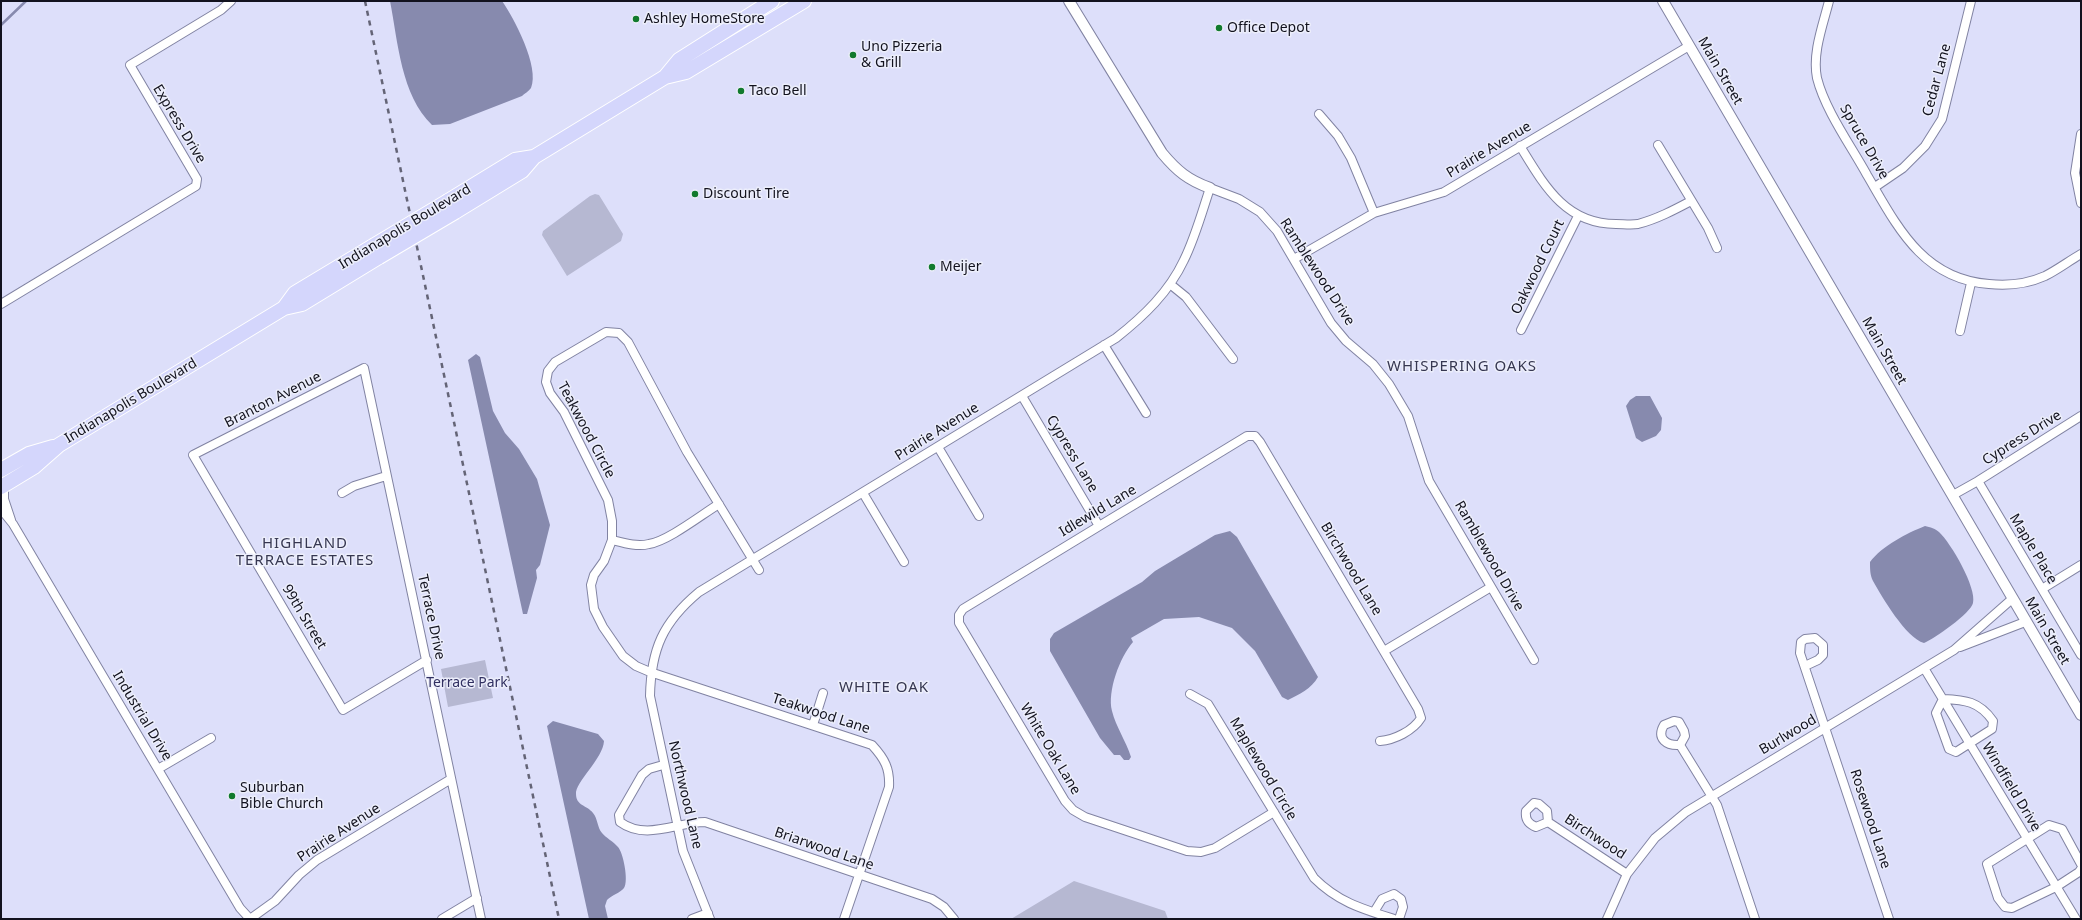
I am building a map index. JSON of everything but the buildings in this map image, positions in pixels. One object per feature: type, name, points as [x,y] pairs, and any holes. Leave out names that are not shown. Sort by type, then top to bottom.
[{"type":"highway","name":"Indianapolis Boulevard","points":[[665,77],[679,60],[772,1]]},
{"type":"highway","name":"Indianapolis Boulevard","points":[[3,486],[34,467],[59,445],[284,308],[295,293],[376,252],[451,206],[515,160],[534,157],[665,77],[686,72],[804,1]]},
{"type":"highway","name":"Indianapolis Boulevard","points":[[1,470],[28,454],[59,445]]},
{"type":"street","name":"Express Drive","points":[[1,304],[196,186],[197,179],[130,65],[221,10],[231,1]]},
{"type":"street","name":"Ramblewood Drive","points":[[1069,1],[1162,153],[1177,170],[1193,182],[1239,198],[1260,212],[1277,231],[1332,323],[1346,341],[1373,364],[1389,384],[1408,416],[1429,480],[1534,660]]},
{"type":"street","name":"Main Street","points":[[1663,1],[1953,495],[2025,622],[2081,715]]},
{"type":"street","name":"Spruce Drive","points":[[1829,1],[1817,46],[1817,77],[1828,105],[1874,187],[1904,236],[1922,256],[1945,272],[1971,283]]},
{"type":"street","name":"Cedar Lane","points":[[1874,187],[1903,168],[1925,146],[1942,119],[1971,1]]},
{"type":"street","name":"Prairie Avenue","points":[[1294,259],[1374,212],[1444,192],[1689,46]]},
{"type":"street","points":[[1319,114],[1338,136],[1351,158],[1374,212]]},
{"type":"street","points":[[2081,134],[2075,173],[2081,203]]},
{"type":"street","points":[[1658,145],[1708,228],[1717,248]]},
{"type":"street","points":[[1520,146],[1538,175],[1557,200],[1578,216],[1607,224],[1636,224],[1664,215],[1691,201]]},
{"type":"street","name":"Prairie Avenue","points":[[650,672],[657,647],[669,624],[683,606],[699,592],[1022,396],[1104,345],[1142,318],[1163,294],[1184,260],[1210,188]]},
{"type":"street","name":"Oakwood Court","points":[[1521,330],[1578,216]]},
{"type":"street","points":[[1960,331],[1971,283],[2019,284],[2045,276],[2081,254]]},
{"type":"street","points":[[1170,284],[1186,297],[1232,358]]},
{"type":"street","name":"Teakwood Circle","points":[[650,672],[636,666],[622,656],[603,627],[594,609],[591,585],[594,575],[604,561],[612,540],[612,521],[608,500],[564,412],[550,393],[546,382],[548,371],[555,362],[606,332],[619,334],[628,342],[687,452],[759,570]]},
{"type":"street","points":[[1104,345],[1146,413]]},
{"type":"street","name":"Branton Avenue","points":[[193,455],[364,368]]},
{"type":"street","name":"Terrace Drive","points":[[364,368],[481,919]]},
{"type":"street","name":"Cypress Lane","points":[[1022,396],[1099,526]]},
{"type":"street","name":"Cypress Drive","points":[[1978,481],[2081,416]]},
{"type":"street","name":"Idlewild Lane","points":[[959,615],[963,609],[1247,436],[1254,436]]},
{"type":"street","name":"Birchwood Lane","points":[[1254,436],[1260,442],[1418,709],[1421,718],[1417,725],[1391,740],[1380,741]]},
{"type":"street","points":[[938,447],[979,516]]},
{"type":"street","name":"99th Street","points":[[193,455],[343,710],[427,660]]},
{"type":"street","points":[[342,493],[354,486],[386,476]]},
{"type":"street","points":[[1953,495],[1978,481]]},
{"type":"street","name":"Maple Place","points":[[1978,481],[2081,655]]},
{"type":"street","name":"Industrial Drive","points":[[3,486],[4,499],[13,524]]},
{"type":"street","points":[[863,493],[904,562]]},
{"type":"street","points":[[612,540],[636,545],[650,544],[662,539],[719,504]]},
{"type":"street","name":"Industrial Drive","points":[[1,509],[13,524],[240,908],[250,919]]},
{"type":"street","points":[[2042,589],[2081,565]]},
{"type":"street","points":[[1384,651],[1491,587]]},
{"type":"street","name":"Burlwood","points":[[1608,919],[1627,874],[1655,838],[1686,812],[1954,650],[2012,599]]},
{"type":"street","name":"White Oak Lane","points":[[959,615],[959,623],[963,630],[1065,800],[1073,810],[1084,816],[1187,851],[1201,852],[1215,848],[1274,812]]},
{"type":"street","points":[[1954,650],[2025,622]]},
{"type":"street","name":"Rosewood Lane","points":[[1805,666],[1889,919]]},
{"type":"street","name":"Windfield Drive","points":[[1924,668],[2076,919]]},
{"type":"street","name":"Teakwood Lane","points":[[650,672],[872,745],[883,757],[889,773],[889,787],[844,919]]},
{"type":"street","name":"Northwood Lane","points":[[650,672],[650,696],[663,765],[683,851],[709,916]]},
{"type":"street","points":[[813,725],[823,693]]},
{"type":"street","name":"Maplewood Circle","points":[[1190,694],[1208,704],[1305,865],[1327,890],[1339,898],[1394,919]]},
{"type":"street","points":[[1942,699],[1968,701],[1988,714],[1993,721],[1992,729],[1969,743],[1956,752],[1949,749],[1936,714],[1942,699]]},
{"type":"street","points":[[158,769],[211,738]]},
{"type":"street","points":[[1680,745],[1717,805],[1755,919]]},
{"type":"street","name":"Briarwood Lane","points":[[663,765],[649,769],[642,775],[619,815],[620,822],[627,827],[655,831],[692,822],[705,822],[932,899],[944,907],[954,919]]},
{"type":"street","name":"Prairie Avenue","points":[[250,919],[275,901],[299,875],[317,860],[451,779]]},
{"type":"street","name":"Birchwood","points":[[1548,822],[1627,874]]},
{"type":"street","points":[[2081,864],[2062,829],[2058,826],[2050,825],[1987,864],[1998,898],[2005,907],[2012,908],[2056,887],[2079,872],[2081,869]]},
{"type":"street","points":[[1374,912],[1382,899],[1394,894],[1402,900],[1403,907],[1399,919]]},
{"type":"street","points":[[442,919],[476,898]]},
{"type":"street","points":[[692,919],[709,916]]},
{"type":"green space","points":[[595,194],[599,195],[623,234],[621,241],[567,276],[542,235],[543,231],[590,196]]},
{"type":"green space","name":"Terrace Park","points":[[485,660],[493,698],[448,707],[441,669]]},
{"type":"green space","points":[[1074,881],[1165,911],[1168,919],[1011,919]]},
{"type":"shaded area","points":[[390,1],[502,1],[519,30],[529,56],[533,79],[531,88],[522,96],[450,124],[432,125],[413,99],[407,83],[402,67]]},
{"type":"shaded area","points":[[476,354],[480,357],[493,411],[505,433],[519,449],[537,479],[550,525],[540,565],[536,570],[537,578],[527,614],[523,614],[468,360]]},
{"type":"shaded area","points":[[1636,396],[1650,396],[1662,418],[1661,430],[1656,436],[1642,442],[1636,438],[1626,406],[1630,400]]},
{"type":"shaded area","points":[[1925,526],[1938,531],[1956,555],[1971,587],[1973,603],[1966,613],[1959,619],[1924,643],[1917,640],[1902,625],[1888,606],[1872,579],[1870,562],[1888,545],[1910,532]]},
{"type":"shaded area","points":[[1230,531],[1237,537],[1318,677],[1309,688],[1288,700],[1282,697],[1255,651],[1232,628],[1199,617],[1164,619],[1131,638],[1133,642],[1119,665],[1113,684],[1111,694],[1112,711],[1131,757],[1129,760],[1124,760],[1120,755],[1114,755],[1100,738],[1050,651],[1050,639],[1054,633],[1142,582],[1155,571],[1215,535]]},
{"type":"shaded area","points":[[553,721],[598,734],[604,741],[599,755],[577,789],[576,798],[595,815],[602,833],[618,847],[623,860],[626,873],[624,888],[607,900],[605,906],[608,919],[589,919],[547,726]]},
{"type":"waterway","points":[[1,25],[26,1]]},
{"type":"railway","points":[[365,1],[559,919]]},
{"type":"place","name":"Ashley HomeStore","points":[[636,19]]},
{"type":"place","name":"Office Depot","points":[[1219,28]]},
{"type":"place","name":"Uno Pizzeria & Grill","points":[[853,55]]},
{"type":"place","name":"Taco Bell","points":[[741,91]]},
{"type":"place","name":"Discount Tire","points":[[695,194]]},
{"type":"place","name":"Meijer","points":[[932,267]]},
{"type":"place","name":"Suburban Bible Church","points":[[232,796]]},
{"type":"district","name":"WHISPERING OAKS","points":[[1462,367]]},
{"type":"district","name":"HIGHLAND TERRACE ESTATES","points":[[305,552]]},
{"type":"district","name":"WHITE OAK","points":[[884,688]]}]
